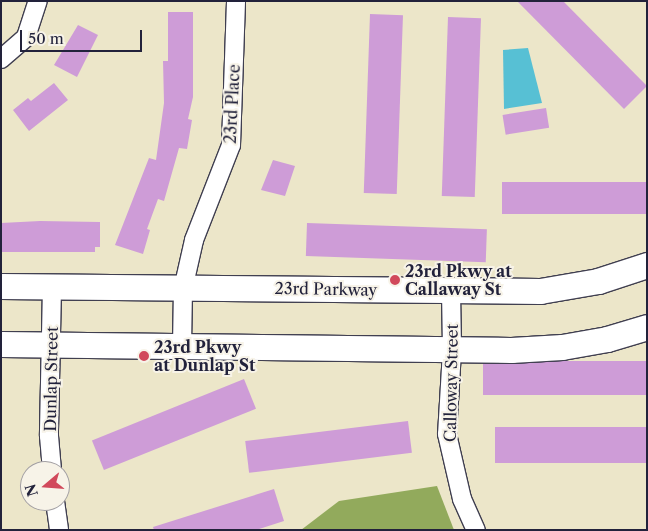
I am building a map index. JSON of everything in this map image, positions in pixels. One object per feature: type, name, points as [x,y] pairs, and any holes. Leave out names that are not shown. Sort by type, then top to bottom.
[{"type":"street","points":[[1,59],[26,37],[38,1]]},
{"type":"street","name":"23rd Place","points":[[182,346],[184,288],[196,233],[231,145],[236,1]]},
{"type":"street","name":"23rd Parkway","points":[[1,286],[52,288],[540,291],[598,281],[647,265]]},
{"type":"street","name":"Dunlap Street","points":[[51,461],[49,436],[52,288]]},
{"type":"street","name":"Calloway Street","points":[[451,291],[452,350],[446,434],[462,499],[476,530]]},
{"type":"street","points":[[1,344],[452,350],[562,347],[606,339],[647,327]]},
{"type":"street","points":[[56,511],[59,530]]},
{"type":"green space","points":[[437,486],[454,530],[301,530],[339,501]]},
{"type":"water","points":[[528,48],[542,103],[504,109],[503,50]]},
{"type":"building","points":[[517,1],[563,1],[647,86],[624,109]]},
{"type":"building","points":[[168,12],[193,12],[193,97],[188,119],[192,120],[187,149],[179,148],[164,201],[158,199],[147,229],[150,230],[143,254],[115,245],[149,158],[156,160],[164,103],[163,61],[168,61]]},
{"type":"building","points":[[370,14],[403,15],[397,194],[364,193]]},
{"type":"building","points":[[448,17],[481,18],[475,197],[442,196]]},
{"type":"building","points":[[78,25],[98,35],[77,77],[54,65]]},
{"type":"building","points":[[54,83],[68,100],[29,131],[13,110],[28,98],[31,101]]},
{"type":"building","points":[[546,108],[549,128],[506,135],[503,115]]},
{"type":"building","points":[[273,160],[295,166],[285,196],[261,190]]},
{"type":"building","points":[[502,182],[647,182],[647,214],[502,214]]},
{"type":"building","points":[[40,221],[100,222],[100,247],[95,247],[95,252],[1,252],[1,223]]},
{"type":"building","points":[[307,223],[487,229],[486,262],[306,256]]},
{"type":"building","points":[[483,361],[647,361],[647,395],[483,395]]},
{"type":"building","points":[[244,379],[256,409],[104,470],[92,440]]},
{"type":"building","points":[[408,421],[412,453],[249,473],[245,441]]},
{"type":"building","points":[[495,427],[647,427],[647,463],[495,463]]},
{"type":"building","points":[[274,489],[284,521],[256,530],[154,530],[153,527]]},
{"type":"place","name":"23rd Pkwy at Callaway St","points":[[395,280]]},
{"type":"place","name":"23rd Pkwy at Dunlap St","points":[[144,356]]}]
